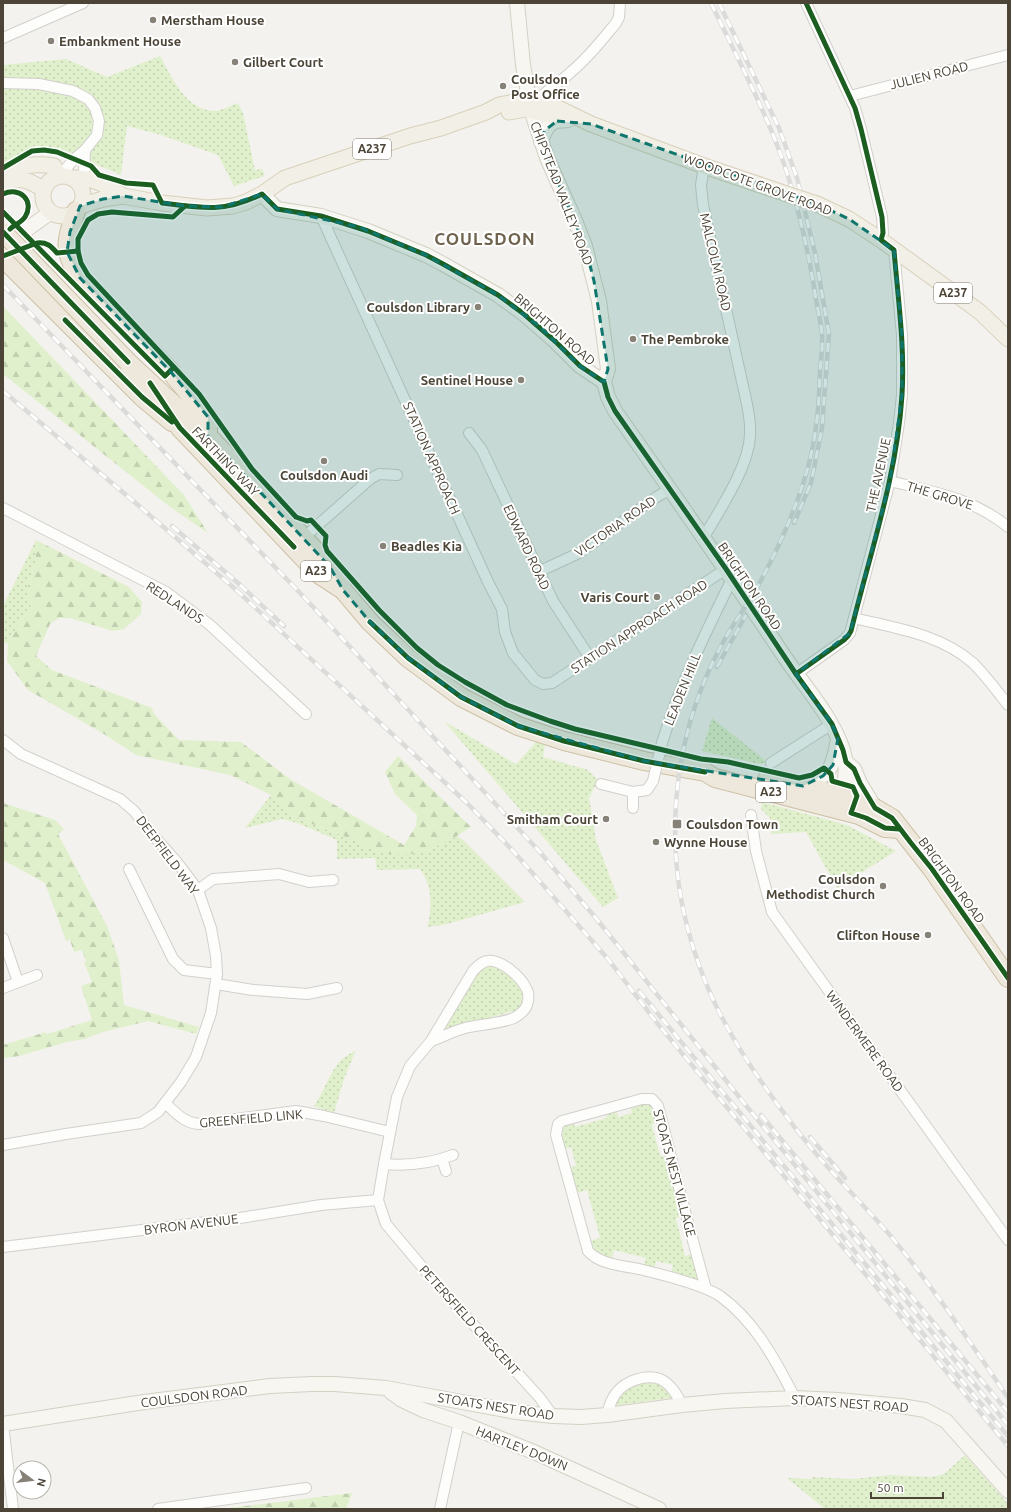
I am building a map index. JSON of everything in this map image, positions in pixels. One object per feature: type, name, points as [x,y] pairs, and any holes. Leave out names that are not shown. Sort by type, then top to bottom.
[{"type":"highway","points":[[80,204],[68,243],[67,252],[72,266],[80,278],[170,371],[208,417],[208,436]]},
{"type":"highway","name":"FARTHING WAY","points":[[3,232],[128,362],[208,436],[283,515],[298,543]]},
{"type":"highway","name":"A23","points":[[3,258],[142,397],[180,428]]},
{"type":"highway","name":"FARTHING WAY","points":[[150,383],[180,428],[298,543],[330,567],[343,590],[370,622],[408,658],[461,697],[518,726],[564,741],[644,761],[705,772],[716,771],[748,775],[803,786],[839,802],[885,828],[899,829]]},
{"type":"highway","name":"FARTHING WAY","points":[[705,772],[715,778],[839,802]]},
{"type":"highway","name":"A23","points":[[839,802],[875,808]]},
{"type":"highway","name":"BRIGHTON ROAD","points":[[875,808],[892,818],[899,829],[932,869],[1008,978]]},
{"type":"main road","name":"CHIPSTEAD VALLEY ROAD","points":[[517,3],[524,65],[527,82],[536,100],[541,142],[585,246],[599,302],[608,364],[604,382]]},
{"type":"main road","name":"A237","points":[[80,204],[124,196],[162,203],[207,208],[233,206],[246,202],[262,194],[285,178],[486,112],[502,113],[521,109],[536,100]]},
{"type":"main road","name":"WOODCOTE GROVE ROAD","points":[[536,100],[568,120],[592,124]]},
{"type":"main road","name":"WOODCOTE GROVE ROAD","points":[[536,100],[564,110],[592,124],[736,178],[817,204],[849,219],[881,240],[980,312],[1008,338]]},
{"type":"main road","points":[[541,142],[544,131],[548,127],[557,121],[568,120]]},
{"type":"main road","name":"A237","points":[[3,177],[4,174],[24,165],[36,164],[54,166],[73,177],[107,186],[124,196]]},
{"type":"main road","points":[[73,177],[82,187],[80,204],[71,214],[61,216],[51,212],[44,202],[44,190],[50,180],[73,177]]},
{"type":"main road","points":[[3,183],[13,180],[26,179],[44,190]]},
{"type":"main road","name":"BRIGHTON ROAD","points":[[262,194],[277,209],[321,216],[390,239],[426,255],[488,289],[524,314],[556,342],[580,366],[604,382],[608,397],[615,411],[832,724],[843,750],[846,762],[846,771],[839,802]]},
{"type":"main road","points":[[3,244],[19,236],[51,212]]},
{"type":"main road","points":[[803,786],[823,776],[833,765],[838,738]]},
{"type":"main road","name":"BRIGHTON ROAD","points":[[846,762],[854,769],[860,783],[875,808]]},
{"type":"main road","name":"COULSDON ROAD","points":[[3,1424],[144,1402],[270,1386],[335,1384],[386,1388]]},
{"type":"main road","name":"STOATS NEST ROAD","points":[[386,1388],[516,1412],[581,1417],[725,1401],[795,1398],[901,1406],[925,1410],[946,1421],[1008,1490]]},
{"type":"main road","name":"HARTLEY DOWN","points":[[386,1388],[402,1400],[423,1410],[459,1422],[580,1472],[659,1509]]},
{"type":"street","points":[[3,38],[83,3]]},
{"type":"street","points":[[536,100],[587,57],[616,23],[619,17],[620,3]]},
{"type":"street","points":[[806,3],[850,96],[861,129],[882,217],[883,233],[881,240]]},
{"type":"street","name":"JULIEN ROAD","points":[[850,96],[1008,55]]},
{"type":"street","points":[[527,82],[528,86],[535,91],[543,92],[536,100]]},
{"type":"street","points":[[3,83],[39,84],[73,91],[88,99],[95,108],[98,121],[97,135],[85,150],[74,160],[73,177]]},
{"type":"street","points":[[73,177],[85,150]]},
{"type":"street","name":"MALCOLM ROAD","points":[[704,166],[701,185],[703,205],[746,395],[750,435],[748,455],[740,473],[704,538]]},
{"type":"street","name":"STATION APPROACH","points":[[321,216],[488,582],[502,609],[508,643],[513,652],[535,680],[543,684],[552,683]]},
{"type":"street","name":"THE AVENUE","points":[[796,674],[848,636],[890,481],[902,395],[902,335],[894,250]]},
{"type":"street","name":"EDWARD ROAD","points":[[470,432],[482,450],[538,572],[553,600],[590,658]]},
{"type":"street","points":[[298,543],[370,479],[379,474],[397,475]]},
{"type":"street","name":"THE GROVE","points":[[890,481],[960,500],[990,514],[1008,527]]},
{"type":"street","name":"VICTORIA ROAD","points":[[538,572],[579,553],[655,498],[670,489]]},
{"type":"street","name":"REDLANDS","points":[[3,508],[166,592],[210,625],[306,714]]},
{"type":"street","name":"STATION APPROACH ROAD","points":[[552,683],[590,658],[729,574]]},
{"type":"street","name":"LEADEN HILL","points":[[633,792],[647,790],[653,781],[662,743],[672,714],[729,574]]},
{"type":"street","points":[[854,618],[943,642],[959,652],[973,664],[1008,705]]},
{"type":"street","points":[[771,763],[832,724]]},
{"type":"street","name":"DEEPFIELD WAY","points":[[3,740],[21,754],[120,799],[134,811],[198,890],[211,928],[216,956],[217,974],[211,1013],[196,1057],[182,1082],[158,1112],[141,1123],[3,1145]]},
{"type":"street","points":[[601,784],[633,792],[633,808]]},
{"type":"street","name":"WINDERMERE ROAD","points":[[751,814],[757,827],[756,852],[772,912],[1008,1240]]},
{"type":"street","points":[[129,868],[173,959],[184,970],[217,974]]},
{"type":"street","points":[[198,890],[213,878],[279,874],[309,882],[333,880]]},
{"type":"street","points":[[3,938],[18,982]]},
{"type":"street","points":[[378,1200],[397,1097],[410,1066],[430,1041],[473,971],[479,964],[487,961],[495,961],[503,964],[522,981],[527,989],[529,999],[527,1007],[521,1014],[513,1018],[464,1028],[430,1041]]},
{"type":"street","points":[[3,988],[37,975]]},
{"type":"street","points":[[216,984],[253,990],[308,994],[337,988]]},
{"type":"street","name":"STOATS NEST VILLAGE","points":[[706,1289],[658,1106],[652,1099],[642,1099],[562,1121],[558,1124],[556,1135],[588,1251],[592,1256],[598,1259],[653,1273],[706,1289],[719,1296],[752,1326],[781,1370],[795,1398]]},
{"type":"street","name":"GREENFIELD LINK","points":[[165,1103],[182,1119],[189,1123],[198,1124],[296,1111],[316,1114],[390,1132]]},
{"type":"street","points":[[384,1164],[400,1166],[442,1159],[453,1155]]},
{"type":"street","points":[[442,1159],[446,1171]]},
{"type":"street","name":"PETERSFIELD CRESCENT","points":[[378,1200],[386,1224],[434,1281],[540,1398],[553,1416]]},
{"type":"street","name":"BYRON AVENUE","points":[[3,1247],[240,1218],[321,1205],[378,1200]]},
{"type":"street","points":[[607,1415],[611,1401],[617,1392],[626,1384],[635,1380],[648,1378],[660,1379],[671,1387],[682,1405]]},
{"type":"street","points":[[440,1509],[459,1422]]},
{"type":"street","points":[[3,1424],[13,1509]]},
{"type":"street","points":[[158,1509],[306,1488]]},
{"type":"highlighted area","points":[[557,121],[591,124],[817,204],[849,219],[894,250],[902,335],[902,395],[890,481],[850,633],[796,674],[832,724],[838,738],[833,765],[823,776],[803,786],[644,761],[518,726],[461,697],[408,658],[370,622],[343,590],[330,567],[208,436],[208,417],[170,371],[80,278],[67,252],[70,232],[80,206],[103,199],[123,196],[185,206],[222,207],[262,194],[277,209],[359,227],[426,255],[498,295],[540,327],[580,366],[604,382],[608,369],[594,281],[585,246],[541,142],[544,131]]},
{"type":"green space","points":[[160,56],[175,83],[188,99],[196,105],[215,111],[238,103],[243,113],[255,170],[262,169],[265,176],[234,186],[218,155],[161,135],[127,126],[121,175],[67,152],[35,146],[3,165],[3,65],[66,59],[107,77]]},
{"type":"green space","points":[[3,306],[184,495],[208,533],[170,507],[3,374]]},
{"type":"green space","points":[[36,540],[36,559],[28,587],[31,608],[20,622],[8,644],[3,642],[3,606]]},
{"type":"green space","points":[[36,540],[129,587],[142,602],[141,614],[124,629],[113,631],[70,618],[59,618],[50,624],[36,656],[52,670],[152,708],[154,714],[179,740],[241,742],[290,779],[404,845],[416,826],[417,815],[395,794],[385,772],[398,756],[471,827],[457,836],[425,852],[402,855],[376,852],[354,840],[299,819],[271,795],[230,775],[136,755],[104,734],[28,690],[7,661],[8,644],[20,622],[31,608],[28,587],[36,559]]},
{"type":"green space","points":[[712,718],[767,762],[760,764],[702,751]]},
{"type":"green space","points":[[444,721],[516,764],[537,741],[545,745],[543,757],[588,770],[598,780],[589,798],[596,840],[618,898],[603,907]]},
{"type":"green space","points":[[271,795],[299,819],[354,840],[376,852],[425,852],[457,836],[463,840],[525,902],[443,925],[427,927],[431,905],[427,882],[420,869],[377,870],[375,858],[337,859],[337,840],[297,823],[282,819],[245,828]]},
{"type":"green space","points":[[762,802],[847,825],[896,851],[837,888],[806,832],[771,834],[770,818],[761,809]]},
{"type":"green space","points":[[3,803],[55,820],[64,829],[58,834],[107,926],[119,960],[124,1005],[199,1027],[196,1034],[148,1021],[19,1056],[3,1058],[3,1045],[46,1032],[47,1034],[92,1020],[81,986],[92,982],[84,962],[86,961],[82,950],[74,952],[70,940],[66,941],[45,883],[3,860]]},
{"type":"green space","points":[[491,964],[501,967],[520,987],[524,995],[524,1000],[520,1009],[447,1030],[444,1029],[443,1026],[480,970]]},
{"type":"green space","points":[[356,1050],[344,1079],[334,1113],[314,1106],[337,1065]]},
{"type":"green space","points":[[652,1099],[661,1117],[652,1125],[660,1156],[671,1157],[686,1215],[676,1218],[685,1256],[696,1253],[706,1289],[670,1278],[673,1265],[656,1261],[653,1273],[643,1270],[646,1258],[614,1250],[611,1263],[598,1259],[586,1242],[600,1238],[587,1190],[573,1194],[566,1168],[576,1166],[571,1147],[561,1150],[557,1128],[572,1118],[575,1127],[607,1118],[605,1109],[615,1106],[618,1117],[632,1113],[629,1102]]},
{"type":"green space","points":[[644,1380],[661,1383],[676,1397],[612,1406],[619,1394]]},
{"type":"green space","points":[[965,1455],[1008,1504],[1008,1509],[825,1509],[787,1478],[812,1479],[813,1477],[852,1479],[891,1475],[931,1477],[944,1474]]},
{"type":"green space","points":[[352,1493],[346,1509],[220,1509]]},
{"type":"railway","points":[[711,3],[779,149],[797,207],[806,247],[821,327],[822,343],[817,419],[813,446],[802,488],[777,549],[758,586],[721,646],[704,683],[690,722],[681,761],[676,802],[675,842],[679,883],[686,923],[698,962],[717,1007],[728,1029],[753,1070],[781,1110],[814,1152],[886,1230],[924,1278],[1008,1398]]},
{"type":"railway","points":[[719,3],[779,128],[797,178],[815,253],[829,334],[822,428],[811,483],[794,523]]},
{"type":"railway","points":[[3,285],[302,595],[539,851],[595,917],[744,1103],[1008,1425]]},
{"type":"railway","points":[[3,391],[234,588],[467,803],[514,852],[608,959],[657,1023],[1008,1446]]},
{"type":"railway","points":[[172,526],[238,583],[284,626]]},
{"type":"railway","points":[[717,667],[746,615]]},
{"type":"railway","points":[[639,991],[1007,1435]]},
{"type":"railway","points":[[761,1115],[1008,1412]]},
{"type":"railway","points":[[810,1137],[845,1178]]},
{"type":"cycle path","points":[[796,674],[844,640],[851,631],[889,485],[899,425],[903,377],[901,323],[894,250],[881,240],[883,233],[882,217],[855,108],[806,3]]},
{"type":"cycle path","points":[[3,168],[32,151],[44,150],[57,152],[91,166],[99,175],[126,183],[153,185],[162,203],[213,208],[236,204],[262,194],[277,209],[321,216],[368,231],[426,255],[498,295],[524,314],[556,342],[580,366],[604,382],[608,397],[615,411],[832,724],[843,750],[846,762],[854,769],[860,783],[875,808],[892,818],[932,869],[1008,978]]},
{"type":"cycle path","points":[[3,194],[15,192],[24,196],[27,201],[28,211],[24,219],[10,229]]},
{"type":"cycle path","points":[[185,206],[173,217],[112,212],[98,214],[88,220],[78,239],[78,251],[81,263],[88,275],[199,394],[252,469],[296,517],[307,521],[311,520],[326,536],[325,545],[327,551],[379,610],[417,648],[438,665],[507,705],[575,729],[701,759],[728,762],[799,778],[812,775],[824,768],[831,774],[832,781],[853,787],[857,796],[851,813],[866,818],[885,828],[899,829]]},
{"type":"cycle path","points":[[3,212],[165,376],[173,368]]},
{"type":"cycle path","points":[[3,232],[128,362]]},
{"type":"cycle path","points":[[3,256],[37,243],[44,243],[53,248],[57,253],[78,251]]},
{"type":"cycle path","points":[[65,320],[142,397],[172,422]]},
{"type":"cycle path","points":[[150,383],[180,428],[294,547]]},
{"type":"cycle path","points":[[370,622],[408,658],[461,697],[518,726],[564,741],[644,761],[705,772]]},
{"type":"place","name":"Merstham House","points":[[153,20]]},
{"type":"place","name":"Embankment House","points":[[51,41]]},
{"type":"place","name":"Gilbert Court","points":[[235,62]]},
{"type":"place","name":"Coulsdon Post Office","points":[[503,86]]},
{"type":"place","name":"Coulsdon Library","points":[[478,307]]},
{"type":"place","name":"The Pembroke","points":[[633,339]]},
{"type":"place","name":"Sentinel House","points":[[521,380]]},
{"type":"place","name":"Coulsdon Audi","points":[[324,461]]},
{"type":"place","name":"Beadles Kia","points":[[383,546]]},
{"type":"place","name":"Varis Court","points":[[657,597]]},
{"type":"place","name":"Smitham Court","points":[[606,819]]},
{"type":"place","name":"Coulsdon Town","points":[[677,824]]},
{"type":"place","name":"Wynne House","points":[[656,842]]},
{"type":"place","name":"Coulsdon Methodist Church","points":[[883,886]]},
{"type":"place","name":"Clifton House","points":[[928,935]]},
{"type":"district","name":"COULSDON","points":[[485,239]]}]
